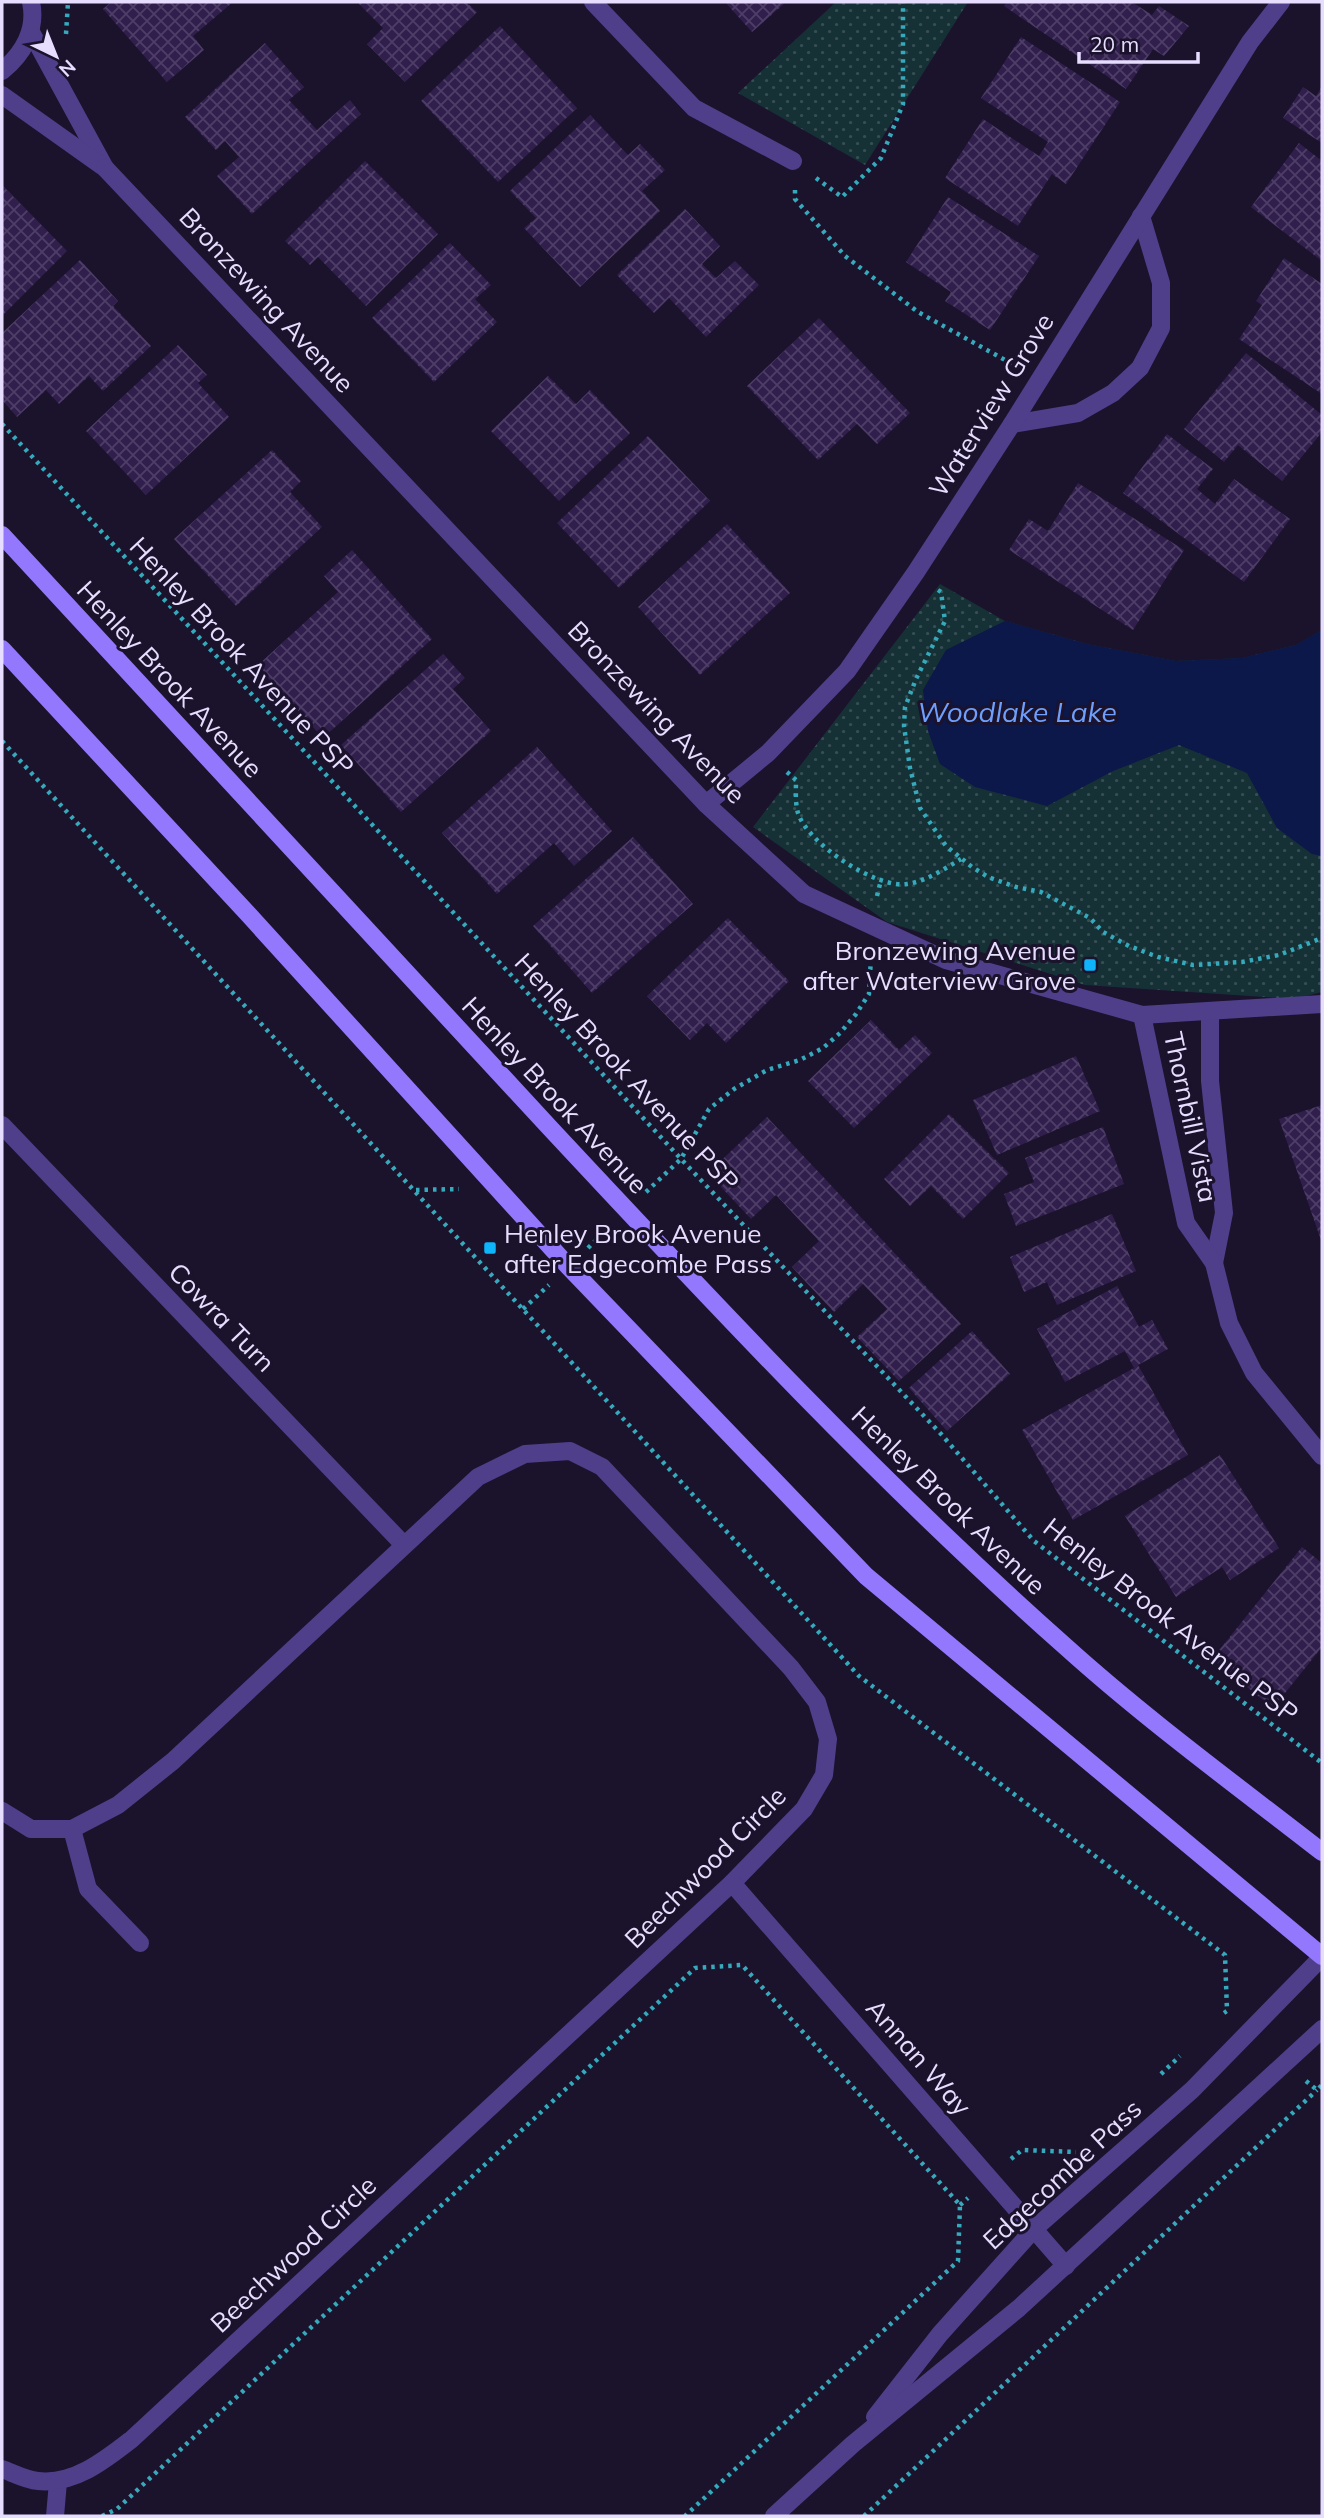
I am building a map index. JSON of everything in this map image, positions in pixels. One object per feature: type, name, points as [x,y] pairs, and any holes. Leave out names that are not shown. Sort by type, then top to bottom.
[{"type":"main road","name":"Henley Brook Avenue","points":[[2,535],[627,1210],[892,1486],[1068,1649],[1177,1739],[1322,1852]]},
{"type":"main road","points":[[2,649],[249,915],[568,1266],[866,1576],[1322,1956]]},
{"type":"street","points":[[2,71],[20,54],[31,32],[32,2]]},
{"type":"street","points":[[593,2],[694,108],[793,161]]},
{"type":"street","name":"Waterview Grove","points":[[706,804],[768,753],[846,671],[916,572],[1012,424],[1250,42],[1281,2]]},
{"type":"street","name":"Bronzewing Avenue","points":[[31,32],[105,168]]},
{"type":"street","name":"Bronzewing Avenue","points":[[2,95],[105,168],[706,804],[804,894],[946,960],[1142,1015],[1322,1004]]},
{"type":"street","points":[[1012,424],[1078,413],[1113,393],[1140,368],[1161,328],[1161,283],[1141,216]]},
{"type":"street","name":"Thornbill Vista","points":[[1210,1011],[1210,1081],[1224,1213],[1214,1263]]},
{"type":"street","name":"Thornbill Vista","points":[[1142,1015],[1186,1223],[1214,1263],[1229,1323],[1254,1373],[1322,1456]]},
{"type":"street","name":"Cowra Turn","points":[[2,1125],[404,1545]]},
{"type":"street","name":"Beechwood Circle","points":[[2,1811],[31,1829],[72,1829],[118,1805],[173,1760],[478,1477],[526,1454],[570,1451],[603,1467],[791,1668],[817,1702],[828,1739],[824,1775],[804,1809],[732,1883],[132,2440],[102,2463],[58,2482]]},
{"type":"street","points":[[72,1829],[88,1889],[140,1943]]},
{"type":"street","name":"Annan Way","points":[[732,1883],[1066,2266]]},
{"type":"street","name":"Edgecombe Pass","points":[[853,2444],[940,2334],[1034,2229],[1192,2090],[1322,1956]]},
{"type":"street","name":"Edgecombe Pass","points":[[774,2516],[853,2444],[1019,2308],[1322,2029]]},
{"type":"street","points":[[2,2469],[35,2481],[58,2482],[55,2516]]},
{"type":"path","points":[[793,161],[842,197],[881,158],[903,104],[902,2]]},
{"type":"path","points":[[793,161],[795,199],[845,256],[918,312],[1040,379]]},
{"type":"path","name":"Henley Brook Avenue PSP","points":[[2,424],[681,1159],[941,1434],[1034,1541],[1322,1763]]},
{"type":"path","points":[[916,572],[941,592],[945,621],[929,650],[905,707],[904,726],[908,758],[920,808],[946,846],[988,877],[1041,892],[1090,918],[1103,932],[1158,957],[1193,965],[1242,962],[1279,955],[1322,937]]},
{"type":"path","points":[[2,741],[859,1676],[1224,1955],[1227,2011],[1217,2021]]},
{"type":"path","points":[[768,753],[796,780],[798,813],[811,835],[841,861],[881,880],[905,885],[929,878],[961,859]]},
{"type":"path","points":[[523,1309],[681,1159],[709,1109],[734,1089],[767,1070],[800,1060],[823,1048],[856,1014],[869,994],[872,926],[881,880]]},
{"type":"path","points":[[102,2516],[117,2509],[695,1968],[743,1965],[960,2205],[958,2261],[685,2516]]},
{"type":"path","points":[[1158,2077],[1187,2049]]},
{"type":"path","points":[[864,2516],[1317,2090]]},
{"type":"path","points":[[960,2205],[1022,2150],[1080,2152]]},
{"type":"green space","points":[[836,2],[968,2],[865,165],[738,93]]},
{"type":"green space","points":[[940,584],[1005,621],[1087,644],[1176,661],[1242,658],[1296,645],[1322,630],[1322,992],[1294,999],[1085,985],[887,922],[753,827]]},
{"type":"water","name":"Woodlake Lake","points":[[1005,621],[1087,644],[1176,661],[1242,658],[1296,645],[1322,630],[1322,856],[1312,854],[1277,828],[1247,773],[1179,745],[1113,771],[1047,806],[975,787],[940,764],[928,731],[923,690],[946,650]]},
{"type":"building","points":[[111,2],[233,2],[193,36],[204,50],[167,82],[103,9]]},
{"type":"building","points":[[357,2],[466,2],[477,12],[405,82],[367,44],[383,28]]},
{"type":"building","points":[[725,2],[786,2],[752,32]]},
{"type":"building","points":[[1007,2],[1132,2],[1152,15],[1159,6],[1189,26],[1164,56],[1153,49],[1126,89],[1004,6]]},
{"type":"building","points":[[500,26],[577,108],[498,182],[421,101]]},
{"type":"building","points":[[1021,37],[1120,102],[1066,184],[1052,174],[1018,226],[945,178],[983,119],[1039,156],[1048,142],[981,98]]},
{"type":"building","points":[[265,43],[304,87],[289,100],[317,130],[350,100],[361,114],[252,214],[217,176],[239,157],[225,141],[216,150],[185,117]]},
{"type":"building","points":[[1322,86],[1322,143],[1283,118],[1303,87],[1316,96]]},
{"type":"building","points":[[590,115],[628,155],[640,144],[665,170],[642,191],[660,211],[580,287],[524,228],[536,218],[510,191]]},
{"type":"building","points":[[1299,143],[1322,161],[1322,261],[1251,207]]},
{"type":"building","points":[[365,161],[438,234],[366,306],[318,257],[310,265],[285,241]]},
{"type":"building","points":[[2,185],[67,251],[2,316]]},
{"type":"building","points":[[948,197],[1039,256],[990,330],[945,301],[951,292],[906,262]]},
{"type":"building","points":[[685,209],[720,246],[702,264],[716,278],[735,261],[759,285],[706,337],[669,298],[654,313],[617,275]]},
{"type":"building","points":[[450,243],[491,285],[475,299],[497,322],[434,382],[372,318]]},
{"type":"building","points":[[1284,258],[1322,284],[1322,394],[1239,339],[1262,305],[1256,301]]},
{"type":"building","points":[[80,260],[118,301],[113,306],[151,346],[103,391],[89,376],[59,404],[46,390],[17,417],[2,400],[2,333]]},
{"type":"building","points":[[819,318],[910,413],[877,444],[857,424],[818,460],[747,386]]},
{"type":"building","points":[[178,345],[207,375],[198,383],[229,417],[146,495],[86,431]]},
{"type":"building","points":[[1246,353],[1322,415],[1322,432],[1282,481],[1238,445],[1224,462],[1184,429]]},
{"type":"building","points":[[548,376],[576,404],[590,390],[630,433],[559,501],[491,431]]},
{"type":"building","points":[[1167,434],[1213,469],[1197,489],[1215,504],[1234,479],[1290,519],[1244,582],[1123,493]]},
{"type":"building","points":[[648,436],[710,501],[619,588],[557,523]]},
{"type":"building","points":[[272,450],[301,481],[290,492],[322,527],[236,606],[174,539]]},
{"type":"building","points":[[1078,483],[1184,550],[1133,630],[1009,550],[1029,519],[1048,531]]},
{"type":"building","points":[[727,524],[790,593],[700,675],[638,607]]},
{"type":"building","points":[[352,550],[432,639],[323,738],[257,666],[338,592],[324,576]]},
{"type":"building","points":[[443,654],[465,678],[453,689],[491,731],[401,812],[341,745]]},
{"type":"building","points":[[537,747],[612,831],[574,866],[554,843],[497,894],[442,833]]},
{"type":"building","points":[[633,837],[693,904],[592,993],[533,926]]},
{"type":"building","points":[[728,918],[789,981],[726,1043],[707,1023],[690,1040],[647,996]]},
{"type":"building","points":[[871,1020],[899,1050],[915,1035],[932,1053],[854,1128],[808,1081]]},
{"type":"building","points":[[1076,1056],[1100,1111],[997,1155],[973,1100]]},
{"type":"building","points":[[1322,1105],[1322,1243],[1279,1119]]},
{"type":"building","points":[[949,1114],[1009,1173],[963,1219],[931,1186],[910,1206],[884,1179]]},
{"type":"building","points":[[767,1117],[961,1324],[899,1381],[857,1337],[887,1309],[863,1284],[834,1312],[792,1267],[819,1241],[776,1195],[751,1219],[708,1173]]},
{"type":"building","points":[[1103,1127],[1124,1184],[1016,1226],[1004,1194],[1034,1182],[1025,1158]]},
{"type":"building","points":[[1112,1214],[1136,1271],[1057,1305],[1047,1282],[1024,1292],[1010,1257]]},
{"type":"building","points":[[1117,1286],[1139,1327],[1152,1320],[1168,1349],[1138,1365],[1188,1455],[1073,1520],[1022,1430],[1134,1368],[1125,1351],[1065,1382],[1037,1329]]},
{"type":"building","points":[[972,1331],[1010,1374],[947,1431],[909,1388]]},
{"type":"building","points":[[1220,1455],[1279,1548],[1230,1580],[1222,1567],[1176,1597],[1125,1516]]},
{"type":"building","points":[[1302,1547],[1322,1563],[1322,1647],[1273,1708],[1212,1659]]},
{"type":"place","name":"Bronzewing Avenue after Waterview Grove","points":[[1090,965]]},
{"type":"place","name":"Henley Brook Avenue after Edgecombe Pass","points":[[490,1248]]}]
